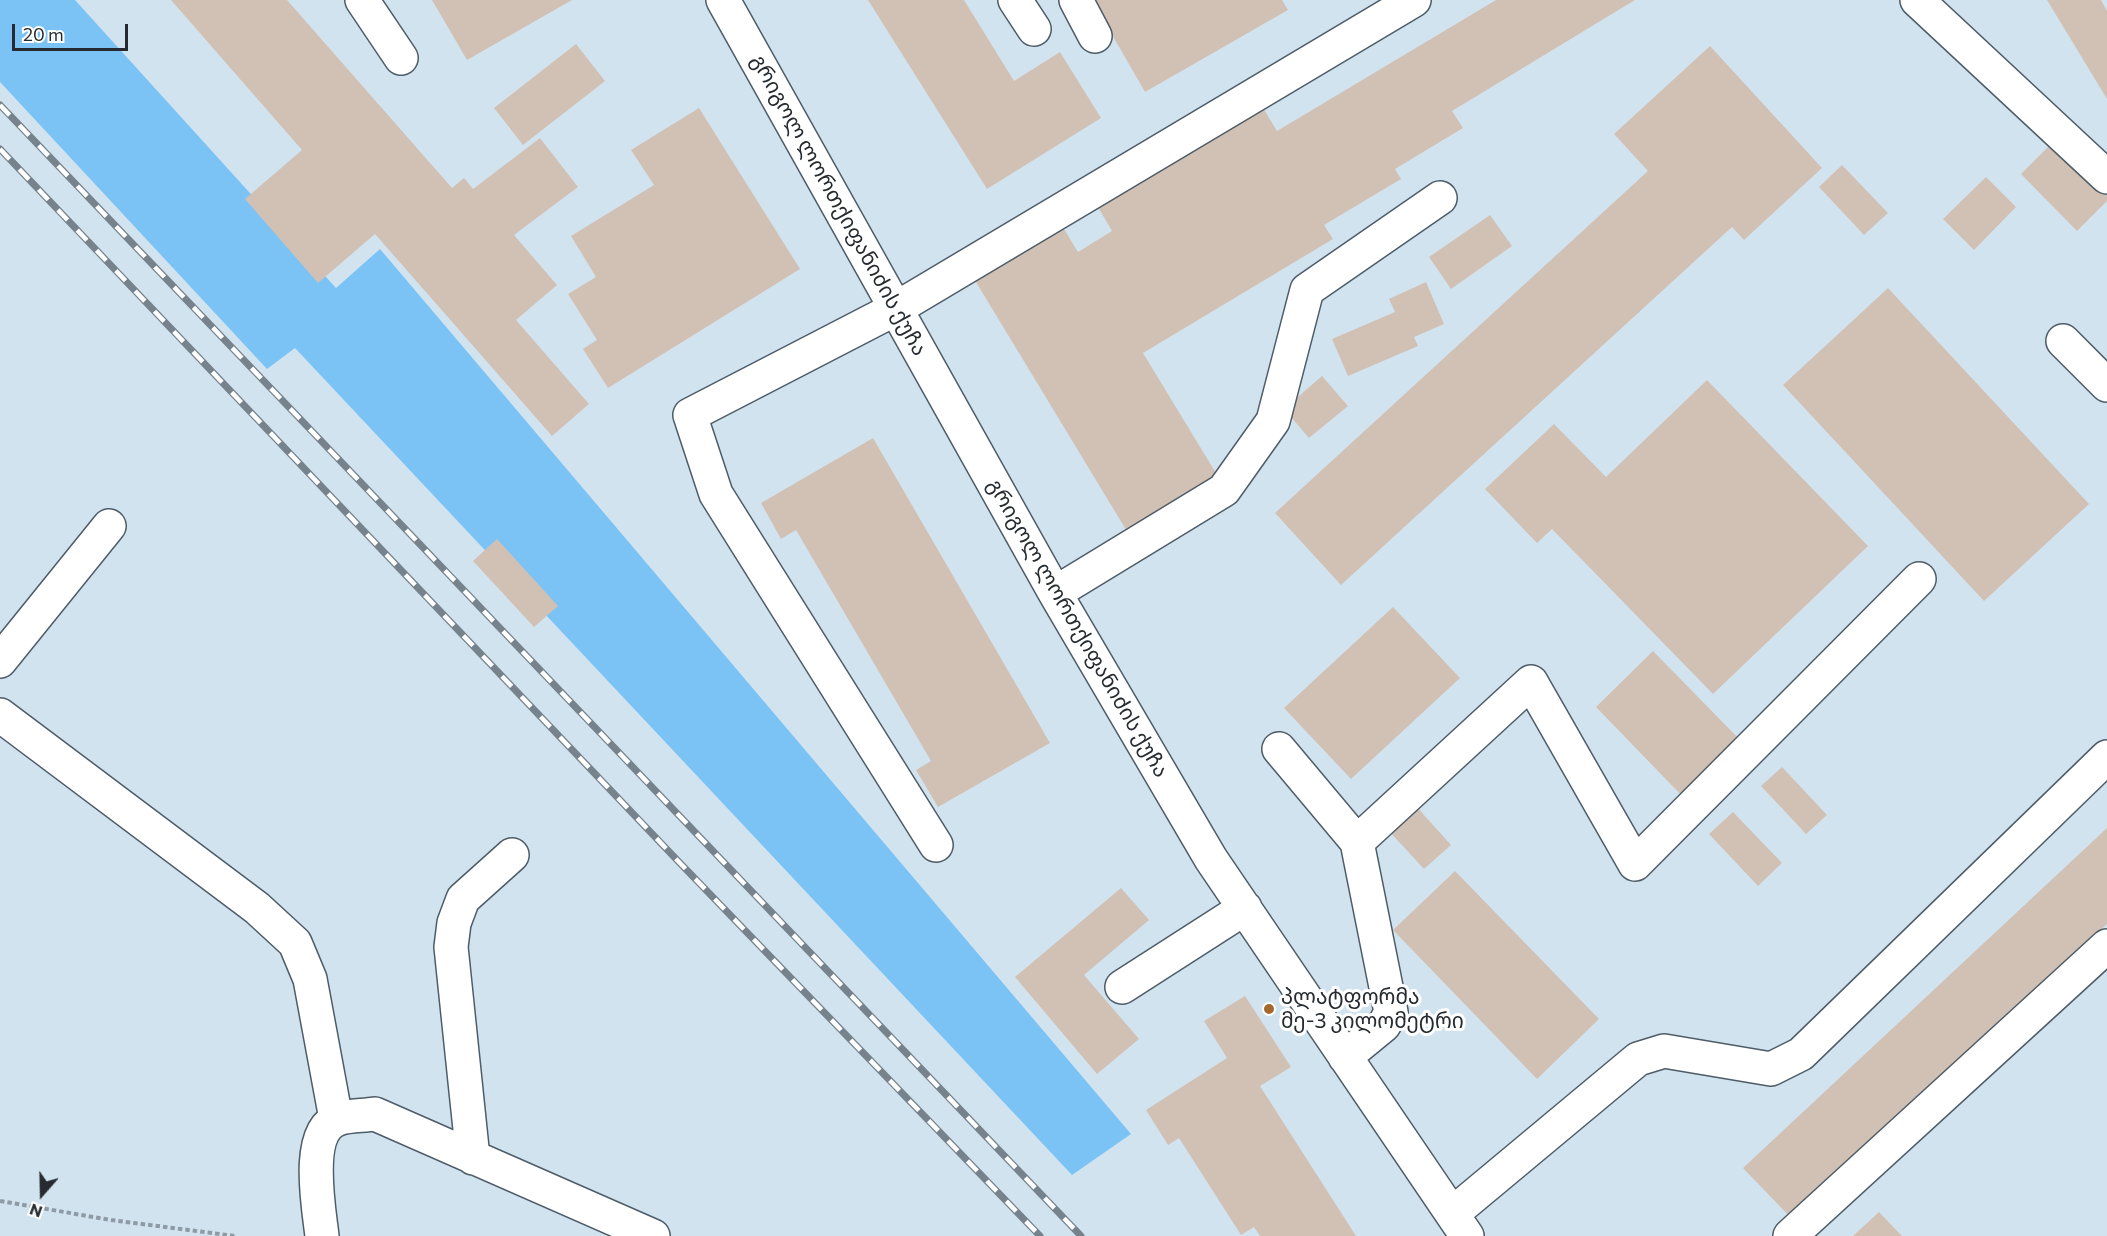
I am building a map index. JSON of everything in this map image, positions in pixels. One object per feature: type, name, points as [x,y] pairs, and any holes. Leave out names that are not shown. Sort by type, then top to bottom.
[{"type":"street","points":[[362,0],[401,58]]},
{"type":"street","name":"გრიგოლ ლორთქიფანიძის ქუჩა","points":[[723,0],[1055,593],[1211,859],[1459,1225]]},
{"type":"street","points":[[1015,0],[1034,29]]},
{"type":"street","points":[[1076,0],[1095,36]]},
{"type":"street","points":[[936,845],[716,494],[690,415],[897,308],[1414,0]]},
{"type":"street","points":[[1917,0],[2107,177]]},
{"type":"street","points":[[1055,593],[1224,490],[1273,421],[1307,290],[1440,198]]},
{"type":"street","points":[[2063,340],[2107,385]]},
{"type":"street","points":[[0,662],[109,526]]},
{"type":"street","points":[[1357,842],[1531,682],[1635,864],[1919,579]]},
{"type":"street","points":[[0,715],[257,908],[294,943],[310,979],[336,1119]]},
{"type":"street","points":[[1279,749],[1357,842],[1391,1012],[1384,1025],[1345,1058]]},
{"type":"street","points":[[1459,1225],[1638,1059],[1664,1052],[1771,1069],[1801,1054],[2107,757]]},
{"type":"street","points":[[473,1158],[452,947],[454,922],[463,899],[512,855]]},
{"type":"street","points":[[1122,987],[1245,908]]},
{"type":"street","points":[[1790,1236],[2104,955]]},
{"type":"street","points":[[322,1236],[317,1194],[317,1148],[323,1132],[336,1119],[375,1114],[652,1236]]},
{"type":"path","points":[[0,1201],[111,1220],[236,1236]]},
{"type":"shaded area","points":[[0,0],[75,0],[336,288],[380,249],[1131,1134],[1072,1175],[295,348],[267,369],[0,82]]},
{"type":"building","points":[[171,0],[287,0],[452,188],[464,178],[473,189],[540,138],[578,187],[514,235],[557,285],[516,320],[589,404],[552,436],[375,234],[318,283],[245,199],[302,150]]},
{"type":"building","points":[[432,0],[572,0],[467,60]]},
{"type":"building","points":[[868,0],[964,0],[1014,81],[1060,52],[1101,118],[987,189]]},
{"type":"building","points":[[1092,0],[1282,0],[1288,10],[1145,92]]},
{"type":"building","points":[[1496,0],[1635,0],[1452,111],[1463,128],[1395,169],[1401,179],[1324,225],[1333,239],[1143,353],[1219,478],[1128,533],[962,259],[1050,206],[1078,252],[1112,231],[1092,197],[1257,98],[1277,131]]},
{"type":"building","points":[[2047,0],[2101,0],[2107,11],[2107,99]]},
{"type":"building","points":[[576,44],[605,81],[523,145],[494,108]]},
{"type":"building","points":[[1710,46],[1822,168],[1744,240],[1732,227],[1341,585],[1275,513],[1648,171],[1614,134]]},
{"type":"building","points":[[699,108],[800,269],[608,388],[583,349],[597,340],[568,294],[596,277],[571,236],[654,185],[631,150]]},
{"type":"building","points":[[2053,142],[2107,196],[2107,201],[2077,231],[2021,174]]},
{"type":"building","points":[[1842,165],[1888,213],[1864,235],[1819,187]]},
{"type":"building","points":[[1986,177],[2016,207],[1974,250],[1943,219]]},
{"type":"building","points":[[1490,215],[1512,246],[1451,289],[1429,257]]},
{"type":"building","points":[[1426,282],[1444,324],[1414,337],[1418,346],[1348,376],[1332,339],[1395,312],[1389,299]]},
{"type":"building","points":[[1888,288],[2089,504],[1984,601],[1783,385]]},
{"type":"building","points":[[1322,376],[1348,406],[1309,438],[1284,409]]},
{"type":"building","points":[[1707,380],[1868,546],[1713,694],[1552,529],[1537,543],[1485,489],[1554,424],[1606,477]]},
{"type":"building","points":[[873,438],[1050,743],[938,807],[916,770],[931,761],[796,530],[781,539],[761,503]]},
{"type":"building","points":[[497,539],[558,606],[534,627],[473,561]]},
{"type":"building","points":[[1393,607],[1460,678],[1351,779],[1284,708]]},
{"type":"building","points":[[1653,651],[1744,744],[1686,800],[1596,707]]},
{"type":"building","points":[[1782,767],[1827,815],[1806,834],[1761,786]]},
{"type":"building","points":[[1415,805],[1451,845],[1424,869],[1388,830]]},
{"type":"building","points":[[1733,812],[1782,863],[1758,886],[1709,834]]},
{"type":"building","points":[[2107,828],[2107,924],[1792,1219],[1743,1168]]},
{"type":"building","points":[[1455,871],[1599,1019],[1537,1079],[1393,930]]},
{"type":"building","points":[[1121,888],[1149,920],[1084,975],[1139,1039],[1097,1074],[1015,977]]},
{"type":"building","points":[[1245,996],[1291,1067],[1260,1086],[1356,1236],[1260,1236],[1254,1227],[1241,1235],[1179,1138],[1168,1145],[1146,1110],[1227,1058],[1204,1021]]},
{"type":"building","points":[[1879,1212],[1902,1236],[1853,1236]]},
{"type":"railway","points":[[0,105],[1081,1236]]},
{"type":"railway","points":[[0,149],[678,861],[1040,1236]]},
{"type":"place","name":"პლატფორმა მე-3 კილომეტრი","points":[[1269,1009]]}]
